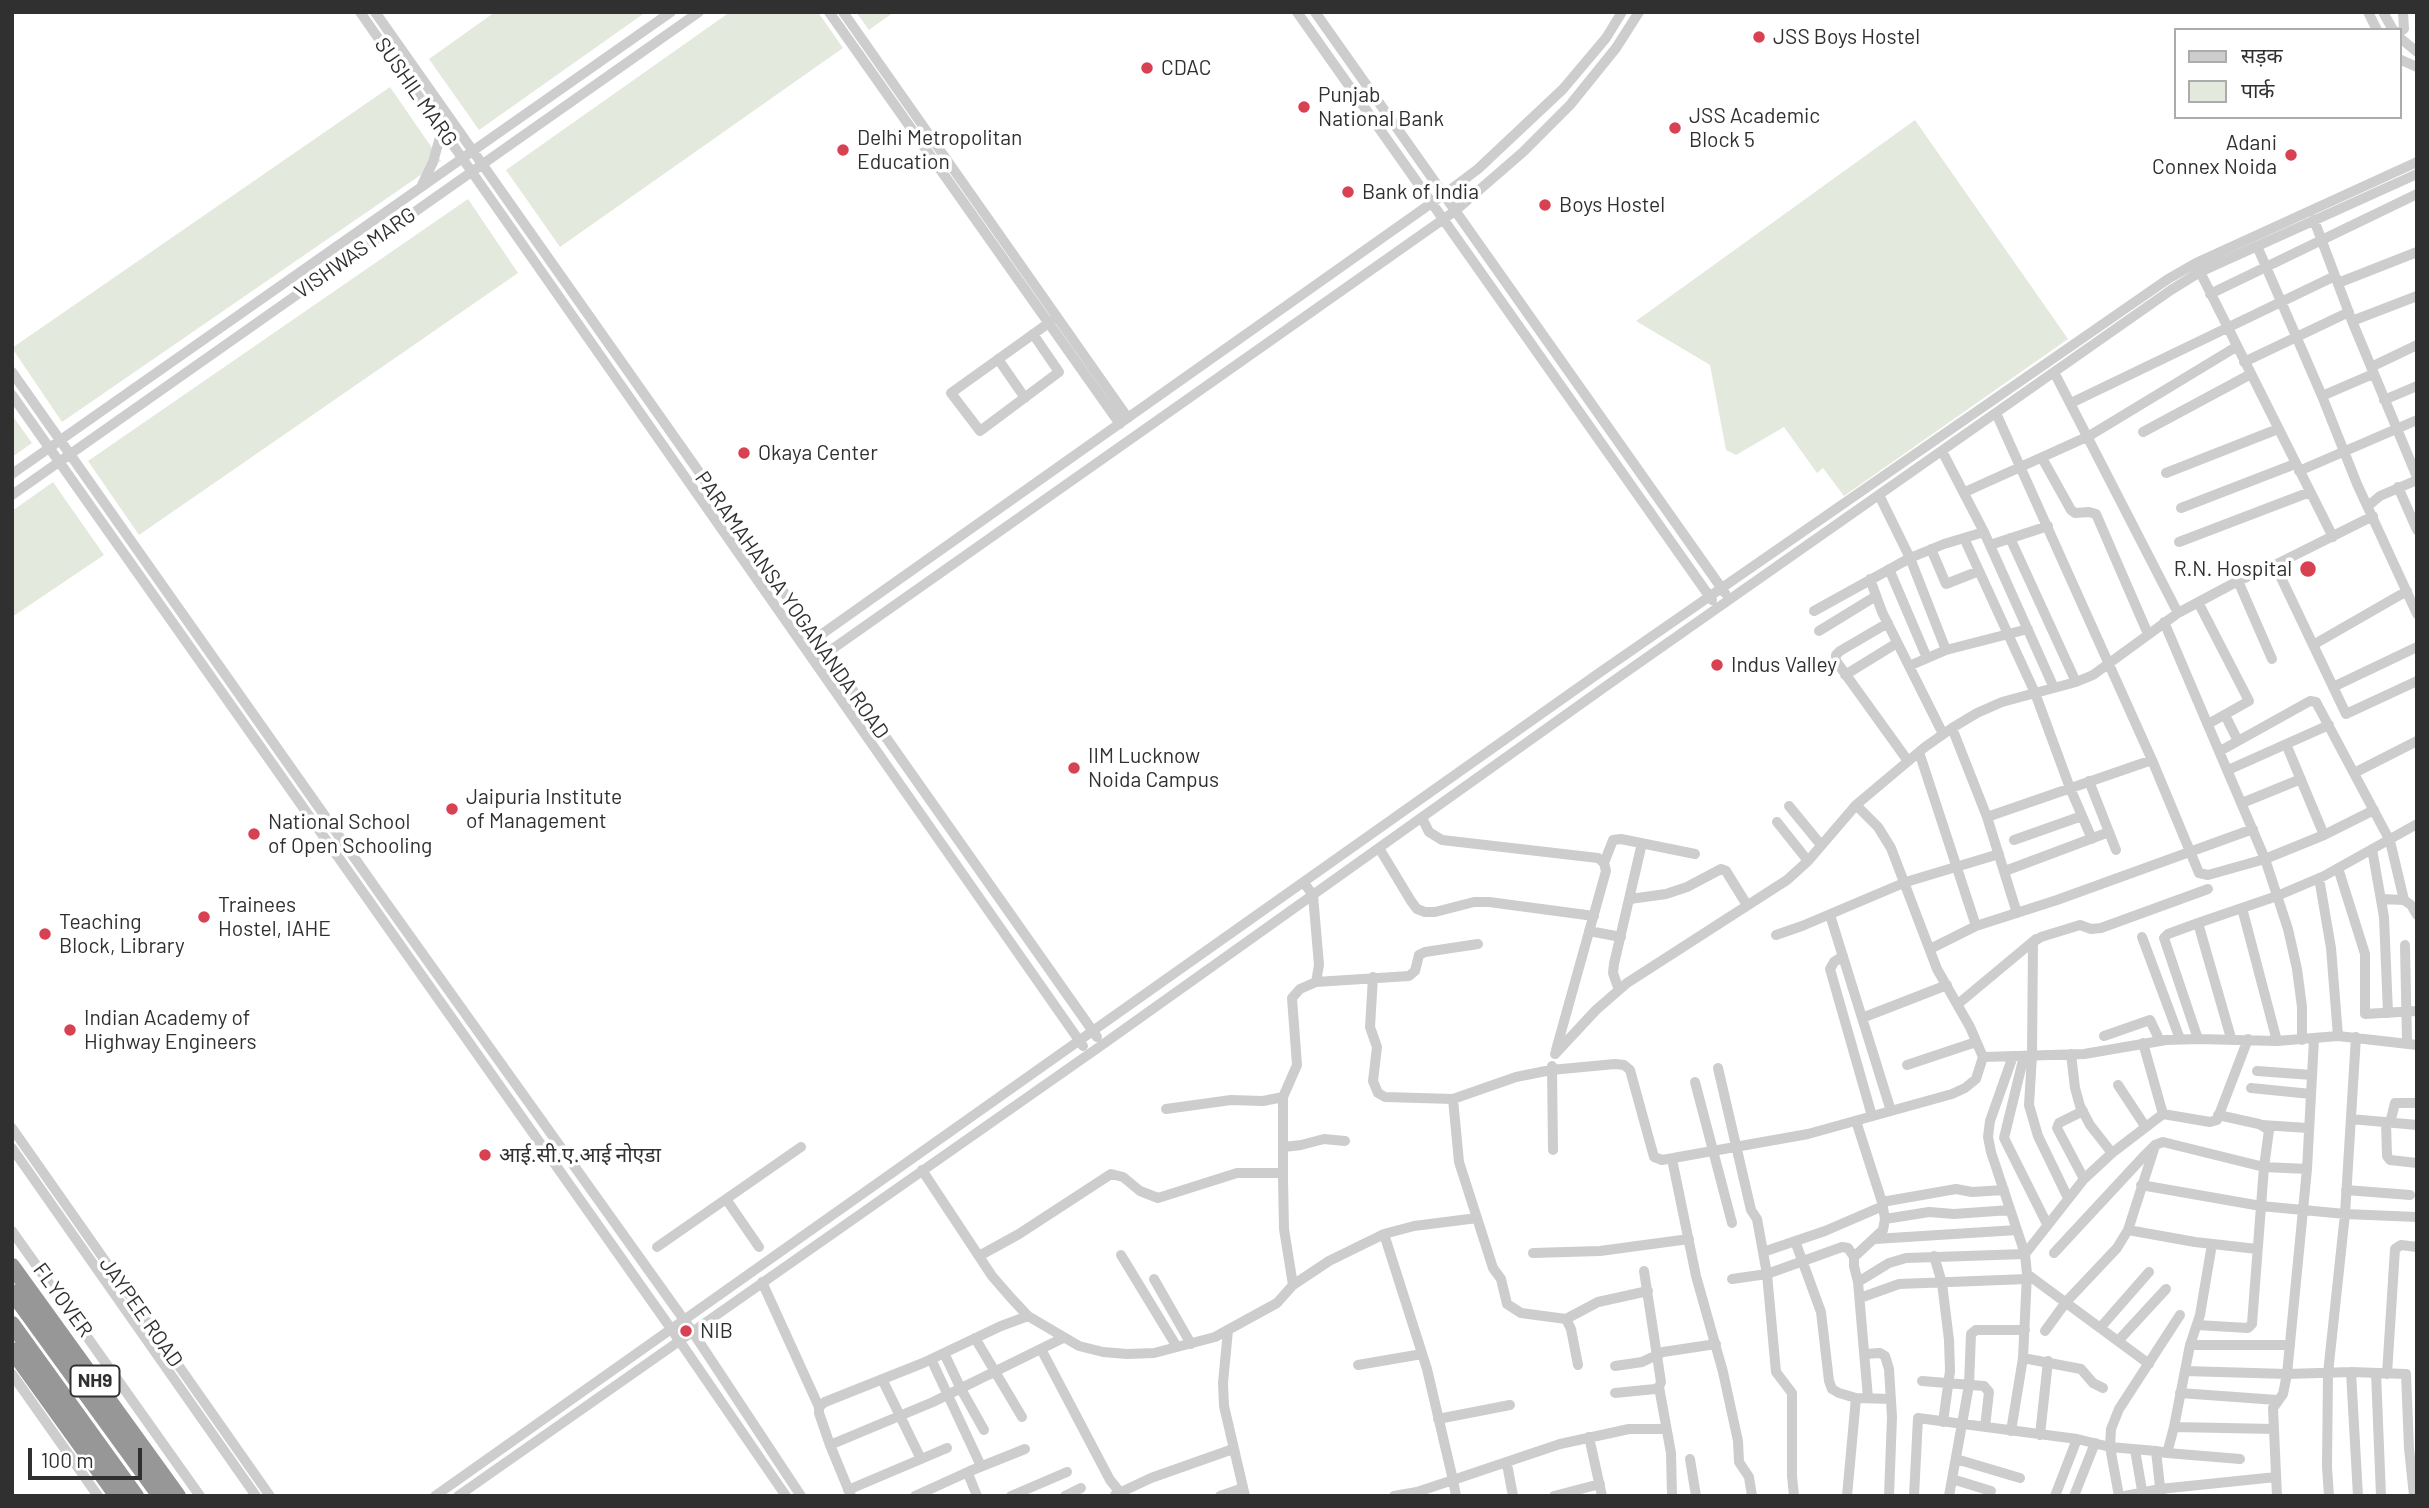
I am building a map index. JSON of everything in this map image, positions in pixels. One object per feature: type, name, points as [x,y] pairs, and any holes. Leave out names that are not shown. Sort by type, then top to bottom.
[{"type":"highway","name":"FLYOVER","points":[[12,1266],[178,1496]]},
{"type":"highway","points":[[12,1292],[160,1496]]},
{"type":"highway","points":[[12,1324],[136,1496]]},
{"type":"highway","points":[[12,1350],[117,1496]]},
{"type":"street","name":"SUSHIL MARG","points":[[360,12],[472,172]]},
{"type":"street","name":"SUSHIL MARG","points":[[375,12],[482,164]]},
{"type":"street","name":"VISHWAS MARG","points":[[12,474],[671,12]]},
{"type":"street","name":"VISHWAS MARG","points":[[12,495],[699,12]]},
{"type":"street","points":[[829,12],[864,52],[1124,421]]},
{"type":"street","points":[[843,12],[864,52]]},
{"type":"street","points":[[1297,12],[1717,608]]},
{"type":"street","points":[[1315,12],[1730,600]]},
{"type":"street","points":[[804,647],[1478,169],[1563,89],[1606,38],[1622,12]]},
{"type":"street","points":[[814,661],[1455,211],[1523,152],[1570,105],[1616,48],[1639,12]]},
{"type":"street","points":[[2368,12],[2376,28]]},
{"type":"street","points":[[2383,12],[2396,28]]},
{"type":"street","points":[[2401,34],[2417,52]]},
{"type":"street","points":[[421,187],[433,162],[442,130]]},
{"type":"street","points":[[458,1496],[1102,1045],[1717,608],[2171,290],[2198,268],[2417,162]]},
{"type":"street","name":"PARAMAHANSA YOGANANDA ROAD","points":[[482,164],[1102,1045]]},
{"type":"street","name":"PARAMAHANSA YOGANANDA ROAD","points":[[472,172],[1089,1054]]},
{"type":"street","points":[[435,1496],[1709,597],[2168,279],[2256,246],[2417,174]]},
{"type":"street","points":[[2210,295],[2417,194]]},
{"type":"street","points":[[1555,1054],[1619,990],[1659,961],[1787,880],[1808,861],[1856,805],[1948,731],[1977,712],[2002,702],[2076,682],[2109,665],[2178,613],[2238,581],[2333,537],[2370,511],[2398,486],[2417,478],[2350,317],[2314,220]]},
{"type":"street","points":[[2256,246],[2322,396],[2343,451],[2417,614]]},
{"type":"street","points":[[2071,403],[2280,302],[2417,252]]},
{"type":"street","points":[[2198,268],[2333,537]]},
{"type":"street","points":[[2244,362],[2296,337],[2417,296]]},
{"type":"street","points":[[1033,334],[1059,372],[980,431],[951,393],[998,359],[1033,334],[1053,320]]},
{"type":"street","points":[[2322,396],[2417,345]]},
{"type":"street","points":[[1965,492],[2089,436],[2236,347]]},
{"type":"street","points":[[998,359],[1025,398]]},
{"type":"street","points":[[12,372],[685,1321],[801,1496]]},
{"type":"street","points":[[2054,372],[2178,613]]},
{"type":"street","points":[[2143,432],[2251,374]]},
{"type":"street","points":[[2384,400],[2417,386]]},
{"type":"street","points":[[12,395],[672,1330],[786,1496]]},
{"type":"street","points":[[1996,413],[2152,760],[2199,873],[2203,875],[2265,859],[2324,835],[2374,810]]},
{"type":"street","points":[[2181,508],[2343,451],[2417,420]]},
{"type":"street","points":[[2166,473],[2278,429]]},
{"type":"street","points":[[1942,451],[1984,532],[2054,688]]},
{"type":"street","points":[[2042,458],[2071,510],[2075,513],[2096,514],[2148,634]]},
{"type":"street","points":[[2398,486],[2416,524]]},
{"type":"street","points":[[2179,542],[2310,492]]},
{"type":"street","points":[[1879,495],[1910,558],[1946,650]]},
{"type":"street","points":[[1990,545],[2048,526]]},
{"type":"street","points":[[1814,611],[1910,558],[1984,532]]},
{"type":"street","points":[[1964,538],[2035,693],[2092,839]]},
{"type":"street","points":[[2010,538],[2076,682]]},
{"type":"street","points":[[1931,549],[1946,584],[1979,571]]},
{"type":"street","points":[[2275,565],[2346,714],[2417,681]]},
{"type":"street","points":[[1889,569],[1927,658]]},
{"type":"street","points":[[1870,579],[1897,643],[1948,731],[1987,817],[2017,913]]},
{"type":"street","points":[[2238,581],[2272,659]]},
{"type":"street","points":[[2313,645],[2407,591]]},
{"type":"street","points":[[1819,631],[1876,596]]},
{"type":"street","points":[[2198,602],[2249,701],[2208,724]]},
{"type":"street","points":[[2164,622],[2265,859],[2297,969],[2302,1007],[2302,1040]]},
{"type":"street","points":[[1888,623],[1840,651],[1836,655],[1836,661],[1908,761]]},
{"type":"street","points":[[1909,666],[1946,650],[2028,629]]},
{"type":"street","points":[[1845,675],[1897,643]]},
{"type":"street","points":[[2333,687],[2417,647]]},
{"type":"street","points":[[2220,751],[2314,700],[2390,841],[2404,900]]},
{"type":"street","points":[[2225,715],[2238,741]]},
{"type":"street","points":[[2228,769],[2329,725]]},
{"type":"street","points":[[2354,773],[2417,741]]},
{"type":"street","points":[[2286,744],[2324,835]]},
{"type":"street","points":[[1919,752],[1976,926]]},
{"type":"street","points":[[1987,817],[2152,760]]},
{"type":"street","points":[[2242,803],[2301,779]]},
{"type":"street","points":[[2089,781],[2116,850]]},
{"type":"street","points":[[1373,976],[1370,1027],[1377,1046],[1373,1081],[1378,1093],[1385,1097],[1453,1099],[1516,1077],[1551,1070],[1624,1065],[1630,1070],[1654,1157],[1662,1160],[1808,1134],[1952,1094],[1976,1079],[1983,1057],[1930,949],[1906,882],[1885,837],[1856,805]]},
{"type":"street","points":[[1789,806],[1821,845]]},
{"type":"street","points":[[2014,840],[2082,816]]},
{"type":"street","points":[[1422,817],[1429,832],[1442,840],[1598,858],[1604,863]]},
{"type":"street","points":[[1777,822],[1808,861]]},
{"type":"street","points":[[2198,1039],[2164,939],[2168,934],[2277,896],[2319,878],[2417,824]]},
{"type":"street","points":[[1930,949],[1976,926],[2253,829]]},
{"type":"street","points":[[2005,871],[2109,832]]},
{"type":"street","points":[[1553,1150],[1551,1070],[1606,871],[1604,863],[1613,840],[1621,839],[1695,854]]},
{"type":"street","points":[[1619,990],[1613,973],[1642,844]]},
{"type":"street","points":[[1379,848],[1411,901],[1417,909],[1425,912],[1474,902],[1489,902],[1594,916]]},
{"type":"street","points":[[2372,849],[2385,929],[2388,1013]]},
{"type":"street","points":[[1776,935],[1906,882],[1999,854]]},
{"type":"street","points":[[2338,868],[2365,954],[2365,1014],[2412,1012]]},
{"type":"street","points":[[1630,899],[1666,894],[1687,887],[1721,869],[1726,871],[1747,905]]},
{"type":"street","points":[[2319,878],[2331,948],[2338,1036]]},
{"type":"street","points":[[1304,883],[1313,895],[1319,965],[1316,982]]},
{"type":"street","points":[[1958,1004],[2036,939],[2080,925],[2091,929],[2101,928],[2208,889]]},
{"type":"street","points":[[2381,900],[2404,900],[2417,915]]},
{"type":"street","points":[[2242,908],[2277,1041]]},
{"type":"street","points":[[1830,915],[1891,1111]]},
{"type":"street","points":[[2198,923],[2231,1038]]},
{"type":"street","points":[[1590,932],[1621,937]]},
{"type":"street","points":[[2142,937],[2180,1039]]},
{"type":"street","points":[[2036,939],[2033,942],[2023,1056],[2004,1138],[2048,1224]]},
{"type":"street","points":[[1293,1285],[1284,1229],[1283,1173],[1283,1097],[1297,1065],[1292,998],[1300,989],[1316,982],[1373,976],[1409,976],[1415,971],[1419,955],[1478,944]]},
{"type":"street","points":[[1983,1057],[2071,1054],[2180,1039],[2277,1041],[2338,1036],[2412,1044],[2406,945]]},
{"type":"street","points":[[1843,956],[1834,962],[1830,970],[1872,1116]]},
{"type":"street","points":[[1862,1018],[1947,985]]},
{"type":"street","points":[[2104,1036],[2150,1020],[2160,1041]]},
{"type":"street","points":[[2329,1496],[2329,1373],[2345,1214],[2357,1037]]},
{"type":"street","points":[[2025,1254],[2084,1179],[2145,1126],[2163,1114],[2210,1122],[2217,1120],[2248,1039]]},
{"type":"street","points":[[2277,1496],[2273,1408],[2283,1394],[2287,1374],[2304,1210],[2315,1039]]},
{"type":"street","points":[[1907,1065],[1976,1042]]},
{"type":"street","points":[[2143,1043],[2163,1114]]},
{"type":"street","points":[[2071,1054],[2075,1088],[2083,1111],[2090,1125],[2112,1153]]},
{"type":"street","points":[[2011,1431],[2023,1358],[2027,1277],[2025,1254],[1988,1137],[1990,1121],[2023,1056]]},
{"type":"street","points":[[2023,1056],[2033,1122],[2068,1198]]},
{"type":"street","points":[[1718,1068],[1751,1210],[1757,1219],[1767,1274],[1776,1372],[1788,1387],[1793,1403],[1794,1496]]},
{"type":"street","points":[[2257,1071],[2312,1075]]},
{"type":"street","points":[[1695,1082],[1732,1223]]},
{"type":"street","points":[[2118,1085],[2145,1126]]},
{"type":"street","points":[[2250,1088],[2311,1094]]},
{"type":"street","points":[[1166,1109],[1231,1100],[1263,1101],[1283,1097]]},
{"type":"street","points":[[1453,1099],[1459,1162],[1493,1268],[1501,1279],[1507,1304],[1521,1312],[1566,1320],[1598,1302],[1648,1291]]},
{"type":"street","points":[[2417,1103],[2395,1103],[2388,1123],[2390,1160],[2417,1163]]},
{"type":"street","points":[[2083,1111],[2059,1123],[2057,1128],[2084,1179]]},
{"type":"street","points":[[2218,1115],[2262,1125],[2308,1128]]},
{"type":"street","points":[[2351,1119],[2417,1125]]},
{"type":"street","points":[[1854,1257],[1883,1230],[1885,1219],[1856,1121]]},
{"type":"street","points":[[2197,1325],[2250,1326],[2263,1167],[2269,1130],[2262,1125]]},
{"type":"street","name":"JAYPEE ROAD","points":[[12,1128],[241,1464],[270,1496]]},
{"type":"street","points":[[1284,1147],[1301,1146],[1324,1139],[1345,1140]]},
{"type":"street","points":[[2054,1253],[2155,1145],[2169,1143],[2263,1167],[2307,1169]]},
{"type":"street","points":[[2045,1331],[2066,1302],[2117,1248],[2128,1230],[2155,1145]]},
{"type":"street","points":[[657,1247],[801,1147]]},
{"type":"street","points":[[12,1148],[241,1464],[256,1496]]},
{"type":"street","points":[[1672,1158],[1696,1276],[1716,1344],[1738,1441],[1740,1462],[1749,1477],[1752,1496]]},
{"type":"street","points":[[922,1170],[979,1256],[1028,1316],[1063,1338],[1104,1352],[1127,1354],[1154,1353],[1228,1330],[1277,1303],[1293,1285],[1329,1261],[1384,1234],[1414,1226],[1477,1218]]},
{"type":"street","points":[[979,1256],[1019,1234],[1111,1174],[1123,1177],[1140,1191],[1158,1198],[1237,1173],[1283,1173]]},
{"type":"street","points":[[2141,1185],[2260,1206],[2417,1217]]},
{"type":"street","points":[[1763,1252],[1825,1231],[1882,1204],[1956,1189],[1972,1192],[2004,1190]]},
{"type":"street","points":[[2346,1190],[2410,1195]]},
{"type":"street","points":[[726,1199],[759,1247]]},
{"type":"street","points":[[1885,1219],[1928,1212],[1954,1214],[2010,1210]]},
{"type":"street","points":[[1875,1239],[2017,1230]]},
{"type":"street","points":[[2128,1230],[2257,1249]]},
{"type":"street","points":[[12,1231],[200,1496]]},
{"type":"street","points":[[1384,1234],[1422,1354],[1456,1496]]},
{"type":"street","points":[[1533,1253],[1600,1251],[1689,1239]]},
{"type":"street","points":[[1796,1241],[1821,1312],[1832,1389],[1839,1394],[1856,1398],[1891,1399]]},
{"type":"street","points":[[2161,1492],[2161,1452],[2174,1427],[2212,1244]]},
{"type":"street","points":[[2381,1496],[2382,1373],[2395,1249],[2401,1245],[2417,1247]]},
{"type":"street","points":[[1732,1279],[1767,1274],[1842,1247],[1848,1248],[1854,1257],[1858,1282],[1868,1398]]},
{"type":"street","points":[[1858,1282],[1889,1263],[1906,1258],[2025,1254]]},
{"type":"street","points":[[1121,1255],[1177,1347]]},
{"type":"street","points":[[1934,1256],[1942,1283],[1949,1340],[1943,1422]]},
{"type":"street","points":[[1644,1271],[1661,1382],[1659,1387],[1671,1453],[1672,1496]]},
{"type":"street","points":[[2100,1328],[2148,1272]]},
{"type":"street","points":[[1860,1298],[1899,1284],[2027,1277],[2066,1302],[2149,1364]]},
{"type":"street","points":[[1154,1279],[1191,1343]]},
{"type":"street","points":[[762,1282],[819,1406],[830,1445],[850,1493],[947,1448]]},
{"type":"street","points":[[2118,1341],[2166,1289]]},
{"type":"street","points":[[2119,1496],[2110,1447],[2111,1429],[2119,1409],[2180,1315]]},
{"type":"street","points":[[819,1406],[1028,1316]]},
{"type":"street","points":[[1566,1320],[1571,1329],[1578,1365]]},
{"type":"street","points":[[1220,1496],[1244,1492],[1224,1406],[1223,1383],[1228,1330]]},
{"type":"street","points":[[1949,1496],[1969,1385],[1972,1331],[2025,1330]]},
{"type":"street","points":[[975,1338],[1022,1418]]},
{"type":"street","points":[[830,1445],[961,1389],[1063,1338]]},
{"type":"street","points":[[1615,1366],[1642,1362],[1656,1354],[1716,1344]]},
{"type":"street","points":[[2190,1345],[2290,1345]]},
{"type":"street","points":[[1041,1349],[1116,1493],[1233,1449]]},
{"type":"street","points":[[944,1353],[984,1430]]},
{"type":"street","points":[[1865,1354],[1880,1353],[1888,1360],[1891,1399],[1889,1496]]},
{"type":"street","points":[[1358,1365],[1422,1354]]},
{"type":"street","points":[[2023,1358],[2081,1369],[2092,1383],[2103,1388]]},
{"type":"street","points":[[931,1359],[981,1466]]},
{"type":"street","points":[[2040,1435],[2048,1361]]},
{"type":"street","points":[[2185,1371],[2287,1374],[2412,1372],[2414,1496]]},
{"type":"street","points":[[2351,1372],[2358,1496]]},
{"type":"street","points":[[12,1374],[98,1496]]},
{"type":"street","points":[[49,1427],[117,1378]]},
{"type":"street","points":[[882,1379],[921,1459]]},
{"type":"street","points":[[1922,1381],[1984,1386],[1989,1392],[1985,1427]]},
{"type":"street","points":[[1615,1393],[1659,1387]]},
{"type":"street","points":[[2180,1393],[2277,1400]]},
{"type":"street","points":[[62,1445],[68,1438],[130,1396]]},
{"type":"street","points":[[1847,1496],[1856,1398]]},
{"type":"street","points":[[1438,1419],[1510,1405]]},
{"type":"street","points":[[1914,1496],[1918,1418],[2077,1439],[2110,1447],[2240,1459]]},
{"type":"street","points":[[2174,1427],[2274,1429]]},
{"type":"street","points":[[1395,1496],[1417,1492],[1507,1464],[1559,1444],[1629,1429],[1666,1429]]},
{"type":"street","points":[[1554,1496],[1601,1490],[1589,1437]]},
{"type":"street","points":[[2055,1496],[2077,1439]]},
{"type":"street","points":[[2074,1496],[2095,1443]]},
{"type":"street","points":[[915,1496],[1025,1449]]},
{"type":"street","points":[[2135,1450],[2143,1494]]},
{"type":"street","points":[[1690,1459],[1696,1496]]},
{"type":"street","points":[[1956,1459],[2020,1478]]},
{"type":"street","points":[[1507,1464],[1513,1496]]},
{"type":"street","points":[[970,1471],[969,1476],[977,1496]]},
{"type":"street","points":[[1011,1496],[1067,1472]]},
{"type":"street","points":[[2125,1496],[2276,1477]]},
{"type":"street","points":[[1952,1479],[1991,1491]]},
{"type":"street","points":[[1066,1496],[1081,1488]]},
{"type":"green space","points":[[495,12],[646,12],[479,130],[429,59]]},
{"type":"green space","points":[[730,12],[818,12],[843,48],[560,247],[506,170]]},
{"type":"green space","points":[[856,12],[894,12],[869,30]]},
{"type":"green space","points":[[390,87],[441,161],[62,422],[12,348]]},
{"type":"green space","points":[[1915,120],[2068,339],[1844,496],[1823,468],[1817,473],[1784,427],[1736,455],[1726,450],[1710,365],[1636,321]]},
{"type":"green space","points":[[468,199],[518,273],[139,535],[88,461]]},
{"type":"green space","points":[[12,415],[32,443],[12,457]]},
{"type":"green space","points":[[53,482],[104,555],[12,617],[12,511]]},
{"type":"place","name":"JSS Boys Hostel","points":[[1759,37]]},
{"type":"place","name":"CDAC","points":[[1147,68]]},
{"type":"place","name":"Punjab National Bank","points":[[1304,107]]},
{"type":"place","name":"JSS Academic Block 5","points":[[1675,128]]},
{"type":"place","name":"Delhi Metropolitan Education","points":[[843,150]]},
{"type":"place","name":"Adani Connex Noida","points":[[2291,155]]},
{"type":"place","name":"Bank of India","points":[[1348,192]]},
{"type":"place","name":"Boys Hostel","points":[[1545,205]]},
{"type":"place","name":"Okaya Center","points":[[744,453]]},
{"type":"place","name":"R.N. Hospital","points":[[2308,569]]},
{"type":"place","name":"Indus Valley","points":[[1717,665]]},
{"type":"place","name":"IIM Lucknow Noida Campus","points":[[1074,768]]},
{"type":"place","name":"Jaipuria Institute of Management","points":[[452,809]]},
{"type":"place","name":"National School of Open Schooling","points":[[254,834]]},
{"type":"place","name":"Trainees Hostel, IAHE","points":[[204,917]]},
{"type":"place","name":"Teaching Block, Library","points":[[45,934]]},
{"type":"place","name":"Indian Academy of Highway Engineers","points":[[70,1030]]},
{"type":"place","name":"आई.सी.ए.आई नोएडा","points":[[485,1155]]},
{"type":"place","name":"NIB","points":[[686,1331]]}]
